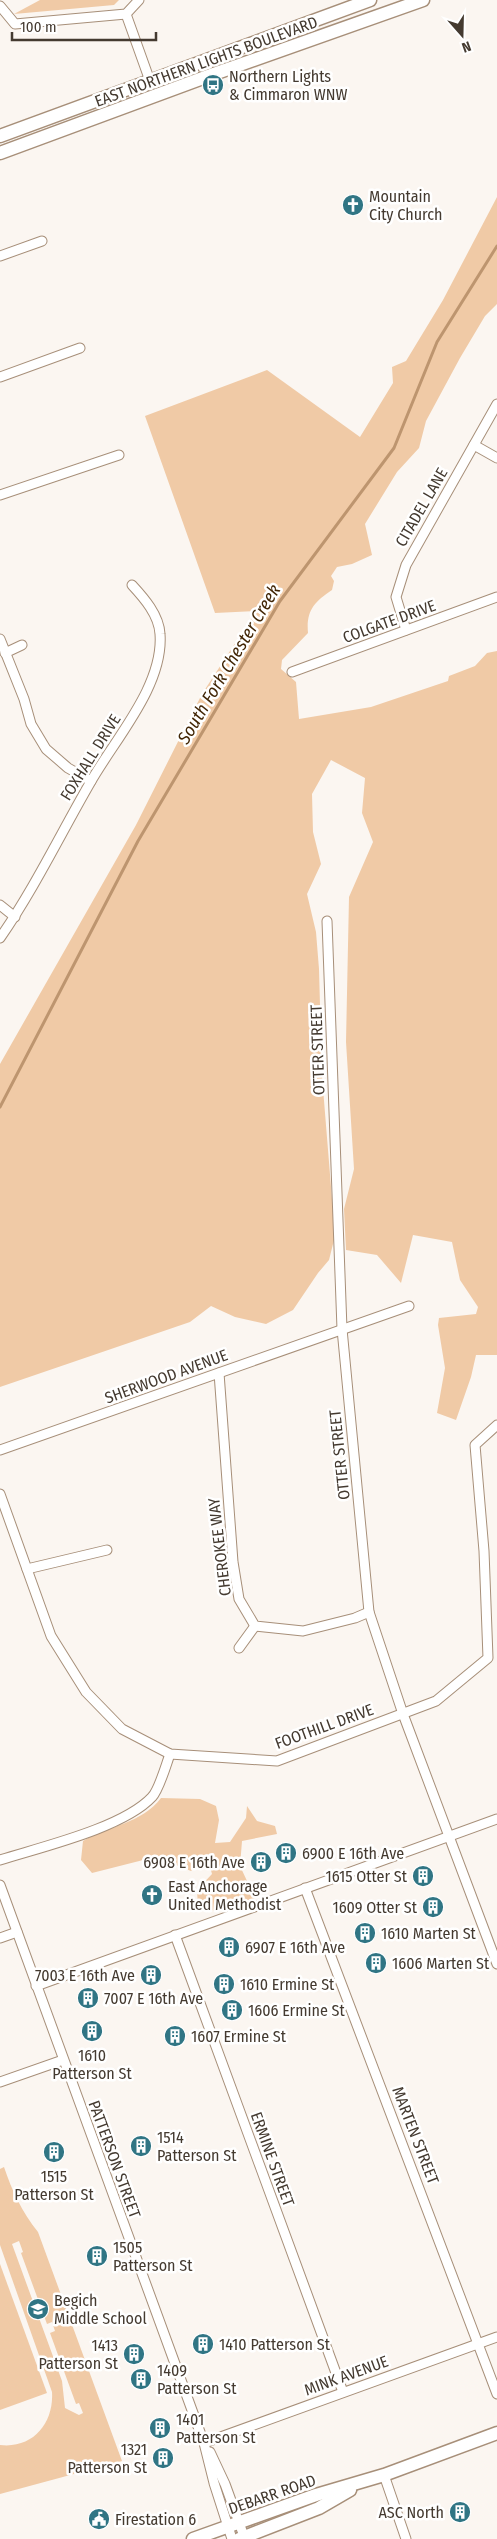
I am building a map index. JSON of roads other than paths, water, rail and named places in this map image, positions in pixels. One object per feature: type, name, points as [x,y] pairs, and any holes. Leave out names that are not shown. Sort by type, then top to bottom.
[{"type":"main road","name":"EAST NORTHERN LIGHTS BOULEVARD","points":[[0,136],[370,0]]},
{"type":"main road","name":"EAST NORTHERN LIGHTS BOULEVARD","points":[[0,153],[211,75],[423,0]]},
{"type":"main road","name":"DEBARR ROAD","points":[[193,2539],[316,2495],[384,2475],[497,2433]]},
{"type":"main road","name":"DEBARR ROAD","points":[[243,2538],[319,2508],[363,2482]]},
{"type":"street","points":[[0,6],[16,24],[126,14],[139,0]]},
{"type":"street","points":[[126,14],[150,81]]},
{"type":"street","points":[[0,256],[42,241]]},
{"type":"street","points":[[0,377],[80,348]]},
{"type":"street","name":"CITADEL LANE","points":[[406,630],[396,597],[406,565],[497,404]]},
{"type":"street","points":[[474,445],[497,458]]},
{"type":"street","points":[[0,496],[119,455]]},
{"type":"street","name":"FOXHALL DRIVE","points":[[0,938],[15,917],[91,781],[141,701],[158,662],[160,633],[148,601],[132,585]]},
{"type":"street","name":"COLGATE DRIVE","points":[[292,672],[497,597]]},
{"type":"street","points":[[0,639],[24,699],[30,724],[46,749],[68,768],[91,781]]},
{"type":"street","points":[[6,653],[22,645]]},
{"type":"street","points":[[0,905],[15,917]]},
{"type":"street","name":"OTTER STREET","points":[[327,921],[342,1329],[370,1612],[403,1714],[497,1964]]},
{"type":"street","name":"SHERWOOD AVENUE","points":[[0,1450],[410,1306]]},
{"type":"street","name":"CHEROKEE WAY","points":[[218,1373],[233,1562],[239,1599],[256,1626]]},
{"type":"street","name":"FOOTHILL DRIVE","points":[[0,1494],[52,1636],[86,1692],[122,1730],[170,1754],[276,1761],[436,1701],[492,1660],[475,1445],[497,1425]]},
{"type":"street","points":[[27,1569],[108,1550]]},
{"type":"street","points":[[238,1648],[256,1626],[303,1632],[370,1612]]},
{"type":"street","points":[[0,1860],[87,1833],[132,1812],[154,1796],[170,1754]]},
{"type":"street","points":[[36,1986],[497,1819]]},
{"type":"street","name":"PATTERSON STREET","points":[[0,1885],[204,2443],[222,2476],[234,2524],[243,2538]]},
{"type":"street","name":"MARTEN STREET","points":[[306,1888],[497,2394]]},
{"type":"street","points":[[0,1938],[17,1932]]},
{"type":"street","name":"ERMINE STREET","points":[[175,1935],[343,2392]]},
{"type":"street","points":[[0,2082],[63,2060]]},
{"type":"street","name":"MINK AVENUE","points":[[204,2443],[497,2337]]},
{"type":"street","points":[[384,2475],[406,2539]]},
{"type":"street","name":"PATTERSON STREET","points":[[232,2539],[234,2524]]},
{"type":"waterway","name":"South Fork Chester Creek","points":[[0,1107],[138,841],[280,601],[394,448],[437,342],[497,246]]},
{"type":"place","name":"Northern Lights & Cimmaron WNW","points":[[213,85]]},
{"type":"place","name":"Mountain City Church","points":[[353,205]]},
{"type":"place","name":"6900 E 16th Ave","points":[[286,1853]]},
{"type":"place","name":"6908 E 16th Ave","points":[[261,1862]]},
{"type":"place","name":"1615 Otter St","points":[[423,1876]]},
{"type":"place","name":"East Anchorage United Methodist","points":[[152,1895]]},
{"type":"place","name":"1609 Otter St","points":[[433,1907]]},
{"type":"place","name":"1610 Marten St","points":[[365,1933]]},
{"type":"place","name":"6907 E 16th Ave","points":[[229,1947]]},
{"type":"place","name":"1606 Marten St","points":[[376,1963]]},
{"type":"place","name":"7003 E 16th Ave","points":[[151,1975]]},
{"type":"place","name":"1610 Ermine St","points":[[224,1984]]},
{"type":"place","name":"7007 E 16th Ave","points":[[88,1998]]},
{"type":"place","name":"1606 Ermine St","points":[[232,2010]]},
{"type":"place","name":"1610 Patterson St","points":[[92,2031]]},
{"type":"place","name":"1607 Ermine St","points":[[175,2036]]},
{"type":"place","name":"1514 Patterson St","points":[[141,2146]]},
{"type":"place","name":"1515 Patterson St","points":[[54,2152]]},
{"type":"place","name":"1505 Patterson St","points":[[97,2256]]},
{"type":"place","name":"Begich Middle School","points":[[38,2309]]},
{"type":"place","name":"1410 Patterson St","points":[[203,2344]]},
{"type":"place","name":"1413 Patterson St","points":[[134,2354]]},
{"type":"place","name":"1409 Patterson St","points":[[141,2379]]},
{"type":"place","name":"1401 Patterson St","points":[[160,2428]]},
{"type":"place","name":"1321 Patterson St","points":[[163,2458]]},
{"type":"place","name":"ASC North","points":[[460,2512]]},
{"type":"place","name":"Firestation 6","points":[[99,2519]]}]
